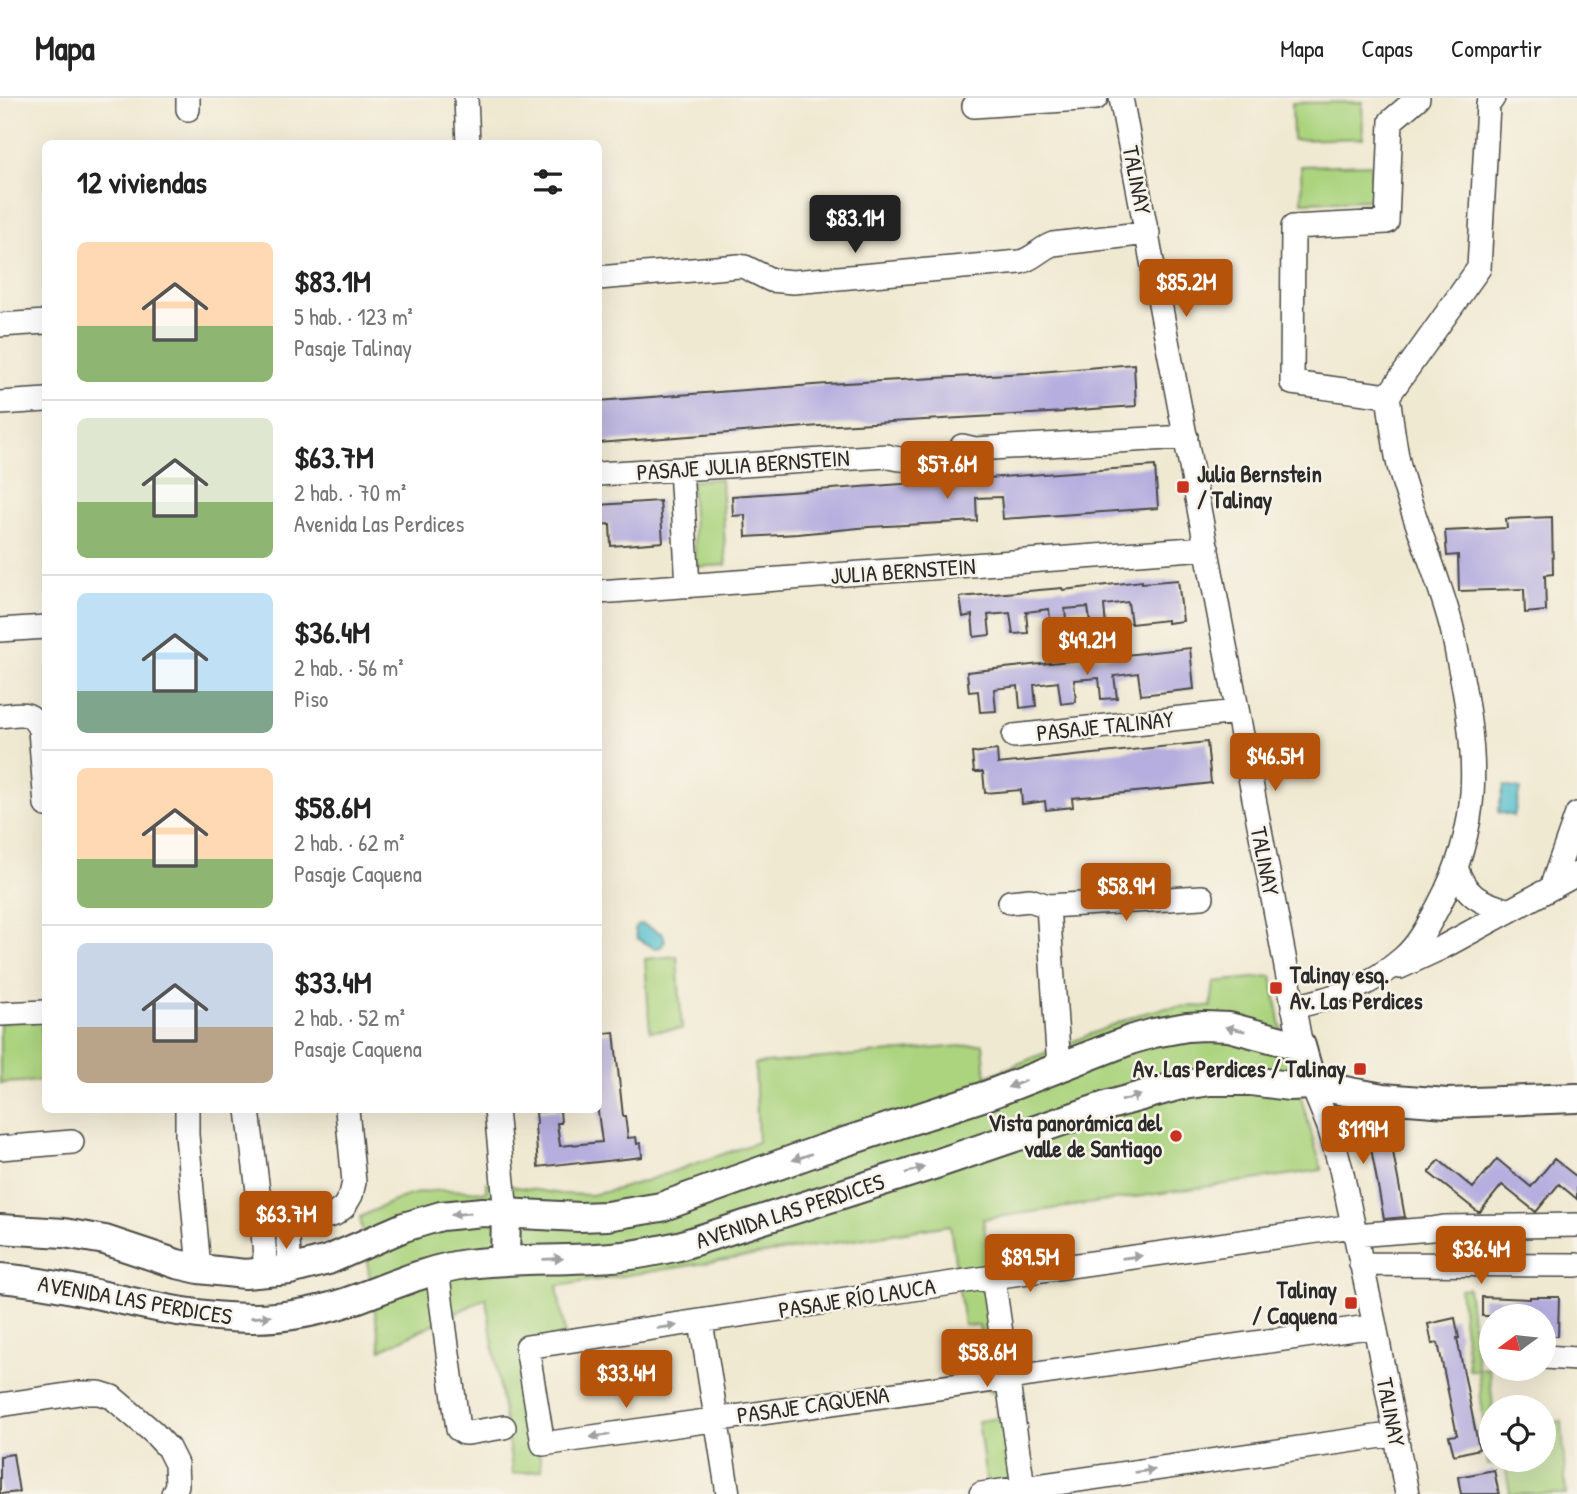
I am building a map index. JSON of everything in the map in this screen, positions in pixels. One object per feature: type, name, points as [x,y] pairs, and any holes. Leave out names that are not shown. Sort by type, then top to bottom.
[{"type":"main road","name":"AVENIDA LAS PERDICES","points":[[0,1229],[64,1233],[104,1240],[199,1269],[245,1274],[278,1272],[328,1260],[404,1227],[462,1213],[579,1217],[607,1216],[661,1207],[820,1150],[988,1095],[1130,1040],[1187,1027],[1229,1027],[1301,1046]]},
{"type":"main road","name":"TALINAY","points":[[1301,1046],[1312,1085]]},
{"type":"main road","name":"AVENIDA LAS PERDICES","points":[[0,1278],[101,1294],[222,1318],[296,1314],[359,1298],[402,1280],[467,1264],[610,1258],[679,1247],[1109,1105],[1177,1086],[1210,1081],[1251,1081],[1289,1086],[1312,1085],[1383,1098],[1447,1103],[1577,1098]]},
{"type":"main road","points":[[505,1261],[506,1213]]},
{"type":"street","points":[[466,98],[468,140]]},
{"type":"street","points":[[974,106],[1096,98]]},
{"type":"street","name":"TALINAY","points":[[1121,98],[1301,1046]]},
{"type":"street","points":[[1388,396],[1292,383],[1293,227],[1387,222],[1391,121],[1418,98]]},
{"type":"street","points":[[1372,981],[1405,957],[1425,931],[1448,889],[1464,846],[1472,805],[1474,764],[1469,712],[1451,623],[1400,470],[1388,396],[1479,268],[1486,100]]},
{"type":"street","points":[[602,278],[733,266],[745,267],[771,280],[793,282],[1020,262],[1027,261],[1053,244],[1148,233]]},
{"type":"street","points":[[0,326],[42,322]]},
{"type":"street","points":[[0,403],[42,400]]},
{"type":"street","name":"PASAJE JULIA BERNSTEIN","points":[[602,474],[887,456],[902,450],[944,447],[964,446],[975,449],[1186,437]]},
{"type":"street","points":[[681,469],[688,586]]},
{"type":"street","name":"JULIA BERNSTEIN","points":[[602,593],[1207,548]]},
{"type":"street","points":[[0,630],[42,627]]},
{"type":"street","name":"PASAJE TALINAY","points":[[1014,736],[1237,712]]},
{"type":"street","points":[[0,716],[25,714],[36,721],[40,730],[42,755]]},
{"type":"street","points":[[1551,888],[1577,814]]},
{"type":"street","points":[[1456,867],[1461,883],[1471,894],[1490,905],[1509,911]]},
{"type":"street","points":[[1293,1007],[1333,998],[1372,981],[1443,947],[1577,874]]},
{"type":"street","points":[[1010,902],[1030,900],[1048,906],[1202,897]]},
{"type":"street","points":[[1048,906],[1059,1067]]},
{"type":"street","points":[[0,1014],[42,1012]]},
{"type":"street","name":"TALINAY","points":[[1312,1085],[1335,1146],[1407,1494]]},
{"type":"street","points":[[187,1113],[199,1269]]},
{"type":"street","points":[[248,1113],[262,1232],[278,1272]]},
{"type":"street","points":[[278,1272],[289,1229],[335,1214],[344,1207],[351,1195],[354,1182],[347,1113]]},
{"type":"street","points":[[496,1113],[506,1213]]},
{"type":"street","points":[[0,1148],[72,1143]]},
{"type":"street","name":"PASAJE RÍO LAUCA","points":[[543,1444],[527,1348],[993,1277],[1354,1230],[1577,1225]]},
{"type":"street","points":[[1361,1264],[1577,1265]]},
{"type":"street","points":[[438,1270],[458,1429],[468,1433],[505,1427]]},
{"type":"street","points":[[993,1277],[1024,1491]]},
{"type":"street","points":[[701,1322],[728,1494]]},
{"type":"street","name":"PASAJE CAQUENA","points":[[543,1444],[1374,1326]]},
{"type":"street","points":[[1556,1358],[1577,1359]]},
{"type":"street","points":[[0,1405],[80,1393],[99,1393],[112,1397],[168,1448],[176,1464],[177,1486],[173,1494]]},
{"type":"street","points":[[981,1494],[1024,1491],[1396,1434]]},
{"type":"green space","points":[[1362,102],[1363,138],[1293,140],[1292,103]]},
{"type":"green space","points":[[1371,164],[1373,200],[1302,202],[1301,166]]},
{"type":"green space","points":[[721,479],[726,565],[696,567],[691,481]]},
{"type":"green space","points":[[677,956],[682,1029],[650,1031],[645,959]]},
{"type":"green space","points":[[1272,976],[1281,1028],[1322,1170],[983,1219],[1027,1494],[988,1494],[978,1421],[999,1418],[995,1391],[989,1392],[979,1326],[964,1325],[950,1225],[557,1286],[565,1335],[521,1344],[542,1470],[513,1474],[486,1298],[381,1350],[360,1217],[396,1200],[435,1191],[486,1192],[486,1182],[561,1194],[591,1195],[618,1189],[758,1142],[755,1064],[983,1044],[986,1077],[1137,1015],[1165,1008],[1211,1007],[1214,982]]},
{"type":"green space","points":[[41,1020],[42,1081],[0,1083],[0,1023]]},
{"type":"green space","points":[[1468,1288],[1479,1369],[1479,1380],[1478,1370],[1469,1370],[1460,1289]]},
{"type":"green space","points":[[1479,1381],[1490,1381],[1492,1395],[1481,1395]]},
{"type":"green space","points":[[1562,1421],[1566,1494],[1510,1494],[1506,1472],[1556,1472],[1556,1422]]},
{"type":"water","points":[[1504,786],[1520,789],[1514,816],[1498,812]]},
{"type":"water","points":[[642,924],[663,934],[665,941],[661,947],[654,948],[637,938],[635,929]]},
{"type":"building","points":[[1134,364],[1136,406],[602,443],[602,401]]},
{"type":"building","points":[[1155,466],[1158,508],[1003,519],[1001,497],[976,498],[977,521],[746,537],[745,515],[733,516],[732,496]]},
{"type":"building","points":[[660,501],[663,542],[611,546],[610,524],[602,525],[602,505]]},
{"type":"building","points":[[1552,517],[1553,574],[1545,575],[1546,611],[1525,613],[1524,589],[1459,591],[1458,555],[1447,556],[1445,531],[1507,528],[1506,519]]},
{"type":"building","points":[[1178,580],[1183,621],[1167,623],[1167,620],[1131,624],[1128,602],[1104,605],[1106,627],[1091,628],[1088,607],[1065,609],[1067,629],[1051,631],[1049,609],[1026,612],[1028,633],[1013,634],[1010,613],[988,615],[990,635],[974,637],[972,615],[963,617],[960,597],[1142,581]]},
{"type":"building","points":[[1190,648],[1194,689],[1141,695],[1138,673],[1114,676],[1117,698],[1101,699],[1099,678],[1074,680],[1076,702],[1061,704],[1058,682],[1034,685],[1036,706],[1020,708],[1018,686],[994,689],[996,711],[980,712],[978,691],[969,692],[967,672]]},
{"type":"building","points":[[1207,742],[1211,783],[1072,798],[1073,807],[1046,810],[1045,801],[1022,804],[1021,790],[985,793],[983,772],[974,772],[972,753],[997,750],[998,764]]},
{"type":"building","points":[[614,1032],[623,1116],[628,1138],[636,1137],[637,1144],[641,1143],[642,1157],[538,1167],[536,1113],[560,1113],[561,1123],[557,1123],[560,1146],[602,1142],[598,1113],[602,1113],[602,1034]]},
{"type":"building","points":[[1368,1132],[1391,1141],[1405,1217],[1384,1219]]},
{"type":"building","points":[[1497,1159],[1531,1187],[1554,1159],[1577,1177],[1577,1199],[1559,1184],[1536,1212],[1502,1185],[1478,1212],[1429,1173],[1439,1160],[1473,1188]]},
{"type":"building","points":[[1482,1297],[1559,1297],[1558,1336],[1556,1304],[1482,1304]]},
{"type":"building","points":[[1455,1318],[1479,1449],[1454,1455],[1449,1436],[1457,1435],[1438,1343],[1432,1344],[1428,1324]]},
{"type":"building","points":[[13,1454],[19,1492],[0,1494],[0,1456]]},
{"type":"building","points":[[1494,1472],[1499,1494],[1461,1494],[1458,1477]]},
{"type":"place","name":"Julia Bernstein / Talinay","points":[[1183,487]]},
{"type":"place","name":"Talinay esq. Av. Las Perdices","points":[[1276,988]]},
{"type":"place","name":"Av. Las Perdices / Talinay","points":[[1360,1069]]},
{"type":"place","name":"Vista panorámica del valle de Santiago","points":[[1176,1136]]},
{"type":"place","name":"Talinay / Caquena","points":[[1351,1303]]}]
